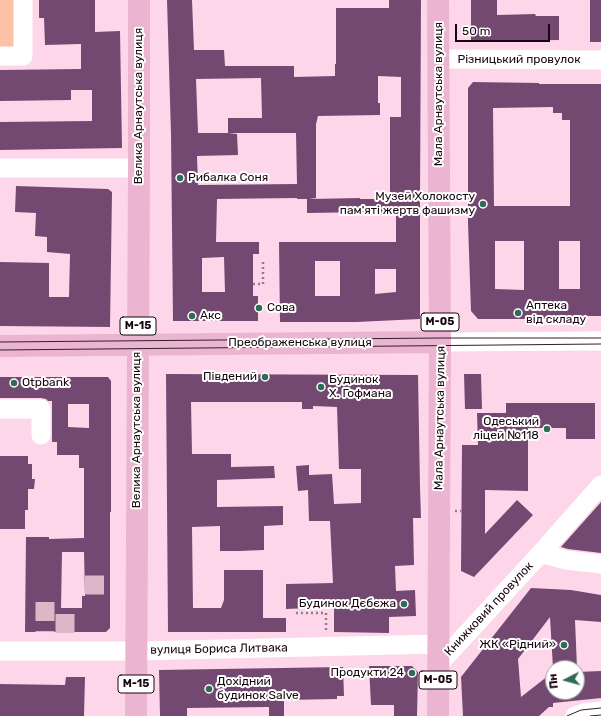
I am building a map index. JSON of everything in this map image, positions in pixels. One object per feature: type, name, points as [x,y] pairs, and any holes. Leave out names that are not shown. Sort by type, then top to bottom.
[{"type":"main road","name":"Велика Арнаутська вулиця","points":[[136,716],[139,168],[138,0]]},
{"type":"main road","name":"Мала Арнаутська вулиця","points":[[438,0],[440,342],[438,716]]},
{"type":"main road","name":"Преображенська вулиця","points":[[0,346],[440,342]]},
{"type":"street","points":[[0,56],[23,56],[23,0]]},
{"type":"street","name":"Різницький провулок","points":[[438,59],[601,60]]},
{"type":"street","points":[[0,168],[139,168]]},
{"type":"street","name":"Преображенська вулиця","points":[[440,342],[601,341]]},
{"type":"street","points":[[0,409],[41,409],[41,435]]},
{"type":"street","name":"Книжковий провулок","points":[[438,655],[541,553],[601,485]]},
{"type":"street","name":"Книжковий провулок","points":[[541,553],[566,560],[601,564]]},
{"type":"street","name":"вулиця Бориса Литвака","points":[[0,651],[136,651],[326,647],[438,655]]},
{"type":"street","points":[[575,716],[584,713],[601,711]]},
{"type":"path","points":[[252,284],[263,284],[263,261]]},
{"type":"path","points":[[296,613],[326,613],[326,647]]},
{"type":"shaded area","points":[[0,0],[23,0],[23,56],[0,56]]},
{"type":"building","points":[[39,0],[95,0],[95,32],[120,31],[122,148],[0,150],[0,122],[92,121],[92,90],[71,90],[71,100],[0,101],[0,70],[81,69],[81,44],[45,45],[44,18],[39,18]]},
{"type":"building","points":[[167,0],[192,0],[194,50],[224,50],[225,66],[294,66],[294,77],[335,76],[336,8],[389,8],[389,0],[421,0],[420,319],[356,322],[280,322],[279,242],[396,242],[396,215],[369,215],[369,212],[307,213],[307,199],[297,198],[217,199],[216,242],[259,242],[259,254],[253,254],[253,296],[258,296],[258,321],[173,321],[171,134]],"holes":[[[378,76],[401,77],[401,117],[390,117],[390,199],[309,199],[316,198],[316,124],[318,116],[380,115],[380,103],[378,103]],[[261,78],[262,118],[228,118],[228,133],[198,133],[196,79]],[[228,133],[296,133],[297,184],[198,185],[197,156],[238,155],[237,134]],[[224,257],[225,292],[202,292],[202,258]],[[315,261],[340,261],[340,296],[315,296]],[[375,269],[396,269],[396,292],[375,294]]]},
{"type":"building","points":[[471,0],[497,0],[497,15],[535,14],[536,16],[559,16],[559,40],[471,41]]},
{"type":"building","points":[[590,0],[601,0],[601,42],[590,42]]},
{"type":"building","points":[[473,82],[601,84],[601,316],[569,316],[569,319],[478,319],[471,311],[468,223],[468,88]],"holes":[[[553,107],[553,113],[562,113],[562,120],[570,120],[570,206],[494,206],[493,108]],[[495,241],[524,241],[524,290],[495,289]],[[559,241],[580,241],[580,289],[559,289]]]},
{"type":"building","points":[[16,186],[108,189],[112,192],[110,327],[0,326],[0,262],[49,263],[49,297],[69,297],[70,254],[47,252],[47,237],[35,236],[36,213],[15,212]]},
{"type":"building","points":[[166,374],[418,375],[421,518],[413,518],[414,565],[395,566],[396,591],[415,590],[416,616],[389,617],[389,633],[334,632],[334,607],[286,609],[286,584],[333,583],[330,521],[309,521],[308,490],[298,491],[296,466],[309,465],[309,475],[332,474],[334,504],[361,503],[361,469],[339,469],[337,407],[313,406],[313,409],[302,409],[302,402],[191,402],[192,454],[231,454],[231,467],[274,466],[275,478],[217,480],[217,507],[283,506],[283,525],[264,526],[264,550],[220,551],[220,526],[192,527],[193,608],[221,608],[224,600],[224,570],[263,570],[263,618],[286,618],[286,632],[168,632]]},
{"type":"building","points":[[464,374],[481,374],[482,409],[465,409]]},
{"type":"building","points":[[0,377],[108,377],[111,381],[110,628],[106,632],[25,632],[26,537],[49,537],[49,539],[84,538],[84,468],[79,468],[79,455],[57,455],[57,442],[52,442],[52,401],[41,398],[0,398]],"holes":[[[68,404],[89,404],[89,428],[68,427]],[[62,552],[84,552],[85,596],[82,596],[82,608],[61,608]]]},
{"type":"building","points":[[506,403],[595,403],[595,439],[566,439],[566,428],[528,428],[528,491],[485,490],[485,534],[517,500],[533,515],[474,577],[461,571],[462,445],[478,445],[477,413],[506,413]]},
{"type":"building","points":[[0,456],[28,456],[28,464],[32,464],[32,479],[35,479],[34,489],[28,489],[28,510],[25,510],[25,529],[0,529]]},
{"type":"building","points":[[601,502],[601,553],[561,547]]},
{"type":"building","points":[[531,588],[571,590],[601,595],[601,622],[575,620],[577,660],[553,660],[550,617],[518,659],[521,697],[545,678],[545,700],[582,700],[553,703],[553,707],[549,707],[539,716],[463,716],[461,677]]},
{"type":"building","points":[[369,666],[412,666],[418,672],[417,716],[394,716],[394,705],[371,705]]},
{"type":"building","points":[[343,667],[344,696],[337,696],[337,699],[284,700],[284,716],[269,716],[269,707],[187,708],[187,716],[160,716],[159,670]]},
{"type":"building","points":[[601,671],[601,698],[585,700],[585,672]]},
{"type":"building","points":[[66,677],[85,677],[84,716],[0,716],[0,684],[65,685]]},
{"type":"tunnel","points":[[85,585],[110,585]]},
{"type":"tunnel","points":[[45,602],[45,632]]},
{"type":"tunnel","points":[[65,608],[65,633]]},
{"type":"tram line","points":[[0,342],[601,338]]},
{"type":"tram line","points":[[0,350],[601,344]]},
{"type":"tram line","points":[[567,716],[581,710],[601,708]]},
{"type":"tram line","points":[[590,716],[601,715]]},
{"type":"place","name":"Рибалка Соня","points":[[180,178]]},
{"type":"place","name":"Музей Холокосту пам'яті жертв фашизму","points":[[483,204]]},
{"type":"place","name":"Сова","points":[[259,308]]},
{"type":"place","name":"Аптека від складу","points":[[518,313]]},
{"type":"place","name":"Акс","points":[[192,316]]},
{"type":"place","name":"Південий","points":[[265,377]]},
{"type":"place","name":"Otpbank","points":[[14,383]]},
{"type":"place","name":"Будинок Х. Гофмана","points":[[321,387]]},
{"type":"place","name":"Одеський ліцей №118","points":[[547,429]]},
{"type":"place","name":"Будинок Дєбєжа","points":[[404,604]]},
{"type":"place","name":"ЖК «Рідний»","points":[[564,645]]},
{"type":"place","name":"Продукти 24","points":[[412,673]]},
{"type":"place","name":"Дохідний будинок Salve","points":[[209,689]]}]
